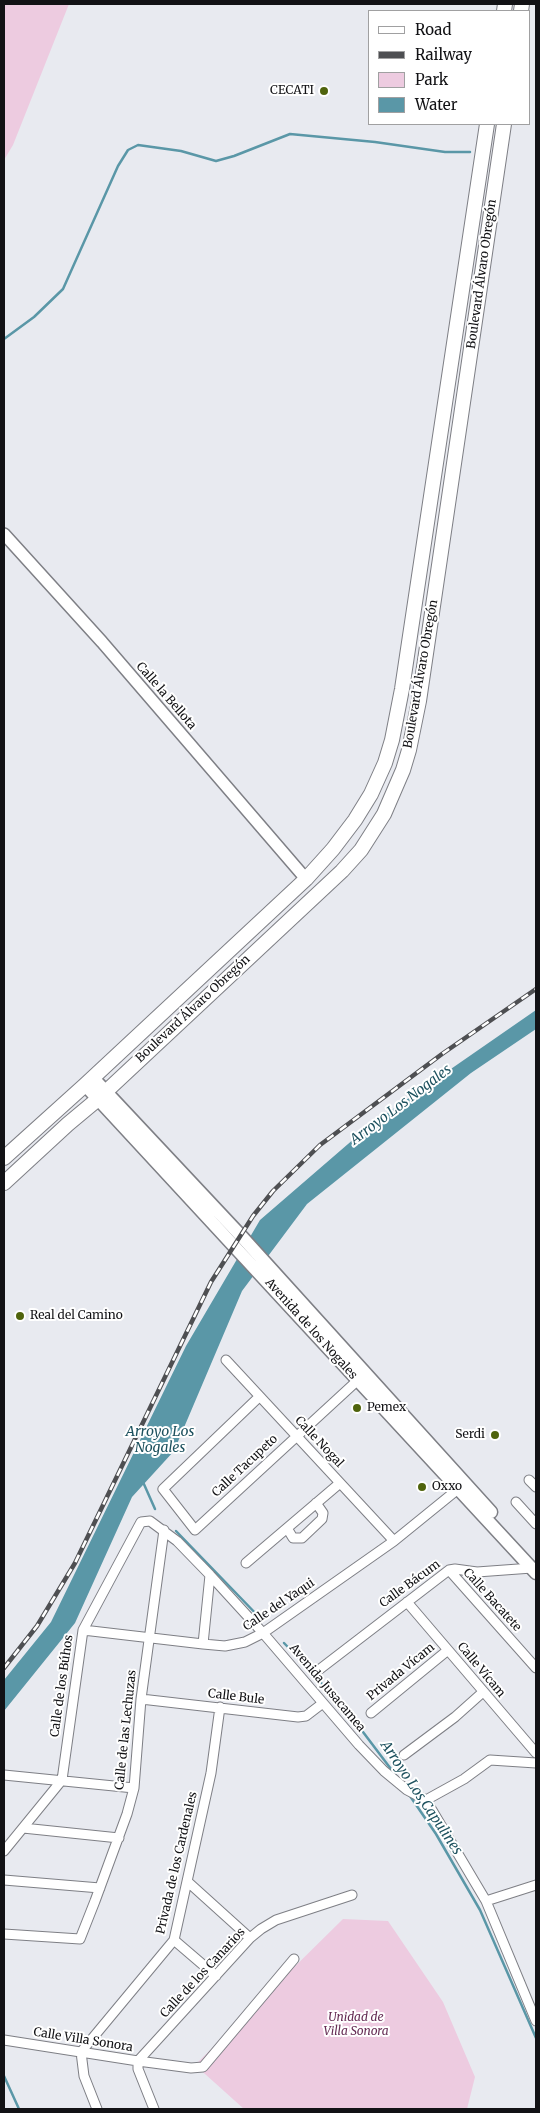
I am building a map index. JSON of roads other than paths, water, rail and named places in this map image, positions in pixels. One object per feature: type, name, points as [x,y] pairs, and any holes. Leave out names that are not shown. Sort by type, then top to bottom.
[{"type":"highway","name":"Boulevard Álvaro Obregón","points":[[4,1158],[306,879],[333,849],[371,794],[385,763],[392,740],[402,689],[487,125]]},
{"type":"highway","name":"Boulevard Álvaro Obregón","points":[[4,1182],[102,1095],[342,871],[361,850],[376,827],[403,770],[415,726],[419,701],[504,125]]},
{"type":"main road","name":"Avenida de los Nogales","points":[[89,1081],[240,1242],[535,1568]]},
{"type":"main road","name":"Avenida de los Nogales","points":[[264,1269],[358,1380],[461,1486]]},
{"type":"street","name":"Calle la Bellota","points":[[4,534],[102,642],[306,879]]},
{"type":"street","name":"Calle Nogal","points":[[226,1360],[394,1541]]},
{"type":"street","name":"Calle Tacupeto","points":[[259,1396],[164,1490],[195,1530],[358,1380]]},
{"type":"street","points":[[530,1480],[536,1487]]},
{"type":"street","points":[[246,1563],[340,1483]]},
{"type":"street","name":"Calle del Yaqui","points":[[83,1630],[203,1644],[236,1645],[263,1633],[394,1541],[461,1486]]},
{"type":"street","points":[[516,1502],[536,1524]]},
{"type":"street","points":[[287,1528],[294,1538],[302,1538],[322,1519],[323,1513],[316,1504]]},
{"type":"street","name":"Avenida Jusacamea","points":[[145,1520],[164,1530],[210,1575],[263,1633],[322,1704],[384,1771],[407,1790],[426,1800]]},
{"type":"street","name":"Calle de los Búhos","points":[[62,1780],[83,1630],[141,1522],[145,1520]]},
{"type":"street","name":"Calle de las Lechuzas","points":[[4,1934],[80,1939],[119,1838],[134,1788],[149,1638],[164,1530]]},
{"type":"street","name":"Calle Bácum","points":[[320,1669],[449,1570],[455,1568],[477,1572],[535,1568]]},
{"type":"street","name":"Calle Bacatete","points":[[449,1570],[536,1668]]},
{"type":"street","points":[[203,1644],[210,1575]]},
{"type":"street","name":"Calle Vícam","points":[[407,1602],[536,1753]]},
{"type":"street","name":"Privada Vícam","points":[[371,1713],[448,1650]]},
{"type":"street","points":[[404,1755],[455,1717],[483,1692]]},
{"type":"street","name":"Calle Bule","points":[[142,1699],[302,1716],[309,1714],[322,1704]]},
{"type":"street","name":"Privada de los Cardenales","points":[[81,2052],[174,1940],[211,1773],[220,1707]]},
{"type":"street","points":[[536,1763],[490,1760],[464,1779],[426,1800],[486,1902],[536,2021]]},
{"type":"street","points":[[4,1775],[134,1788]]},
{"type":"street","points":[[4,1851],[62,1780]]},
{"type":"street","points":[[23,1828],[119,1838]]},
{"type":"street","points":[[4,1880],[100,1888]]},
{"type":"street","points":[[188,1882],[250,1938]]},
{"type":"street","points":[[486,1902],[536,1885]]},
{"type":"street","name":"Calle de los Canarios","points":[[138,2061],[250,1938],[276,1920],[352,1895]]},
{"type":"street","points":[[174,1940],[216,1976]]},
{"type":"street","points":[[138,2061],[191,2068],[204,2067],[294,1959]]},
{"type":"street","name":"Calle Villa Sonora","points":[[4,2040],[138,2061],[138,2069],[154,2109]]},
{"type":"street","points":[[81,2052],[84,2076],[97,2109]]},
{"type":"water","name":"Arroyo Los Nogales","points":[[536,1010],[536,1029],[471,1073],[307,1204],[242,1291],[174,1451],[132,1497],[75,1623],[4,1711],[4,1680],[51,1622],[186,1346],[260,1220],[370,1125]]},
{"type":"waterway","points":[[4,339],[34,317],[63,289],[118,166],[128,150],[138,145],[181,151],[216,161],[290,134],[375,142],[445,152],[470,152]]},
{"type":"waterway","points":[[143,1482],[155,1509]]},
{"type":"waterway","points":[[176,1531],[262,1620]]},
{"type":"waterway","name":"Arroyo Los,Capulines","points":[[284,1643],[311,1671],[363,1732],[397,1777]]},
{"type":"waterway","name":"Arroyo Los,Capulines","points":[[410,1796],[436,1834],[480,1910],[536,2038]]},
{"type":"waterway","points":[[4,2076],[19,2109]]},
{"type":"railway","points":[[4,1668],[37,1626],[75,1563],[211,1282],[253,1216],[273,1191],[320,1145],[442,1054],[536,989]]},
{"type":"place","name":"CECATI","points":[[324,91]]},
{"type":"place","name":"Real del Camino","points":[[20,1316]]},
{"type":"place","name":"Pemex","points":[[357,1408]]},
{"type":"place","name":"Serdi","points":[[495,1435]]},
{"type":"place","name":"Oxxo","points":[[422,1487]]},
{"type":"park label","name":"Unidad de Villa Sonora","points":[[356,2025]]}]
